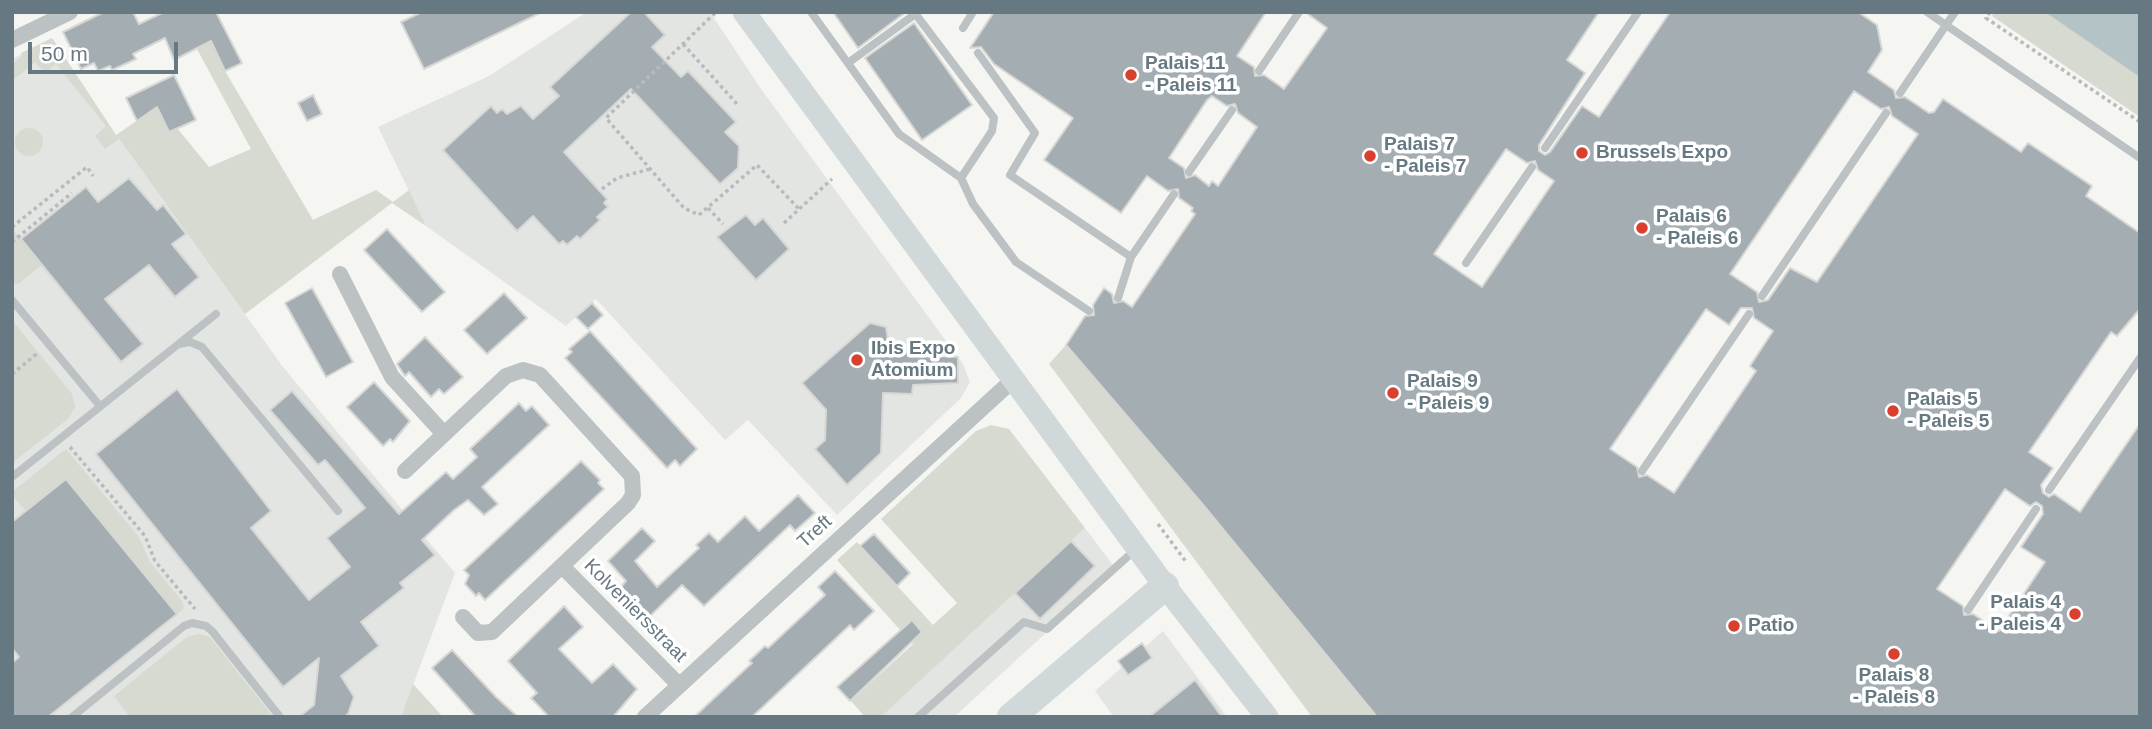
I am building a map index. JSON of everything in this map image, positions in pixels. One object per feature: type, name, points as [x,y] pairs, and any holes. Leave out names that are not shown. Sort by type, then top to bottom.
[{"type":"highway","points":[[1011,717],[1165,586]]},
{"type":"main road","points":[[744,12],[1165,586],[1267,717]]},
{"type":"street","points":[[12,40],[70,12]]},
{"type":"street","points":[[340,274],[392,377],[444,434]]},
{"type":"street","name":"Kolveniersstraat","points":[[405,471],[514,371],[533,371],[541,375],[628,468],[634,485],[628,503],[489,634],[478,633],[463,617]]},
{"type":"street","name":"Treft","points":[[645,717],[1014,378]]},
{"type":"street","name":"Kolveniersstraat","points":[[562,566],[679,685]]},
{"type":"lane","points":[[811,12],[899,134],[961,178],[973,204],[1016,262],[1088,311]]},
{"type":"lane","points":[[963,28],[973,12]]},
{"type":"lane","points":[[1259,71],[1299,12]]},
{"type":"lane","points":[[1545,148],[1638,12]]},
{"type":"lane","points":[[1927,12],[2140,158]]},
{"type":"lane","points":[[1900,93],[1955,12]]},
{"type":"lane","points":[[848,64],[914,13],[993,118],[992,131],[961,178]]},
{"type":"lane","points":[[978,53],[1035,133],[1010,175],[1131,257]]},
{"type":"lane","points":[[1189,172],[1232,110]]},
{"type":"lane","points":[[1762,296],[1886,113]]},
{"type":"lane","points":[[1466,263],[1532,167]]},
{"type":"lane","points":[[1118,298],[1131,257],[1174,194]]},
{"type":"lane","points":[[12,300],[100,407]]},
{"type":"lane","points":[[12,477],[216,314]]},
{"type":"lane","points":[[1642,471],[1749,314]]},
{"type":"lane","points":[[177,345],[190,342],[202,347],[338,510]]},
{"type":"lane","points":[[2049,490],[2140,358]]},
{"type":"lane","points":[[1968,610],[2036,509]]},
{"type":"lane","points":[[918,717],[1024,622],[1047,629],[1138,549]]},
{"type":"lane","points":[[72,717],[184,626],[199,624],[212,631],[280,717]]},
{"type":"path","points":[[1990,12],[1986,18],[2140,122]]},
{"type":"path","points":[[715,13],[606,118],[684,208],[699,215],[757,164],[799,209]]},
{"type":"path","points":[[683,44],[737,104]]},
{"type":"path","points":[[12,227],[87,167],[93,176]]},
{"type":"path","points":[[602,189],[617,178],[650,169]]},
{"type":"path","points":[[784,223],[832,179]]},
{"type":"path","points":[[12,242],[72,193]]},
{"type":"path","points":[[708,208],[723,224]]},
{"type":"path","points":[[12,374],[49,344]]},
{"type":"path","points":[[62,437],[145,536],[155,561],[212,631]]},
{"type":"path","points":[[1158,524],[1187,563]]},
{"type":"shaded area","points":[[177,12],[197,12],[225,71],[313,220],[376,190],[393,202],[409,190],[426,226],[392,203],[245,314],[119,139],[105,149],[95,136],[106,126],[56,64],[45,73],[35,62],[12,81],[12,64],[22,56],[21,53],[52,38],[116,135],[157,107],[169,132],[177,128],[209,167],[251,149]]},
{"type":"shaded area","points":[[587,12],[710,12],[761,89],[963,364],[970,382],[961,398],[837,515],[748,420],[725,440],[596,299],[566,326],[426,226],[378,127],[489,76]]},
{"type":"shaded area","points":[[1994,12],[2140,12],[2140,117],[1992,16]]},
{"type":"shaded area","points":[[2045,12],[2140,12],[2140,77]]},
{"type":"shaded area","points":[[52,38],[116,135],[283,367],[455,573],[401,717],[12,717],[12,59]]},
{"type":"shaded area","points":[[29,128],[39,132],[43,142],[39,152],[29,156],[19,152],[15,142],[19,132]]},
{"type":"shaded area","points":[[13,230],[42,265],[18,284],[12,283]]},
{"type":"shaded area","points":[[12,320],[72,394],[75,407],[68,419],[12,463]]},
{"type":"shaded area","points":[[1066,345],[1204,506],[1377,717],[1312,717],[1049,364]]},
{"type":"shaded area","points":[[991,425],[1009,429],[1085,528],[881,717],[865,717],[851,701],[913,644],[837,560],[857,542],[933,625],[957,603],[881,519],[976,431]]},
{"type":"shaded area","points":[[66,449],[139,537],[150,562],[182,601],[184,608],[177,614],[66,480],[26,511],[12,495],[12,492]]},
{"type":"shaded area","points":[[1085,528],[1116,569],[954,717],[881,717]]},
{"type":"shaded area","points":[[1163,631],[1227,717],[1114,717],[1095,691]]},
{"type":"shaded area","points":[[198,634],[210,637],[273,717],[130,717],[114,696],[187,637]]},
{"type":"shaded area","points":[[413,684],[443,717],[401,717]]},
{"type":"building","points":[[104,12],[133,12],[139,24],[164,12],[216,12],[242,63],[225,71],[211,41],[174,60],[165,38],[133,54],[136,59],[112,70],[110,66],[98,71],[94,63],[81,69],[63,32]]},
{"type":"building","points":[[422,12],[542,12],[424,69],[401,22]]},
{"type":"building","points":[[631,12],[644,12],[665,35],[652,47],[681,77],[688,71],[736,122],[725,132],[739,146],[738,168],[720,184],[631,89],[564,152],[607,199],[604,203],[608,207],[597,217],[600,220],[580,239],[577,236],[567,245],[563,241],[559,244],[533,216],[517,231],[443,150],[491,106],[497,113],[502,109],[507,114],[521,106],[533,119],[559,96],[550,87]]},
{"type":"building","points":[[833,12],[906,12],[858,48]]},
{"type":"building","points":[[994,12],[1266,12],[1237,56],[1254,67],[1255,76],[1264,75],[1284,89],[1327,28],[1305,12],[1599,12],[1567,60],[1585,73],[1539,145],[1539,151],[1545,155],[1550,152],[1582,106],[1599,117],[1670,12],[1858,12],[1877,25],[1882,50],[1868,72],[1894,90],[1896,98],[1905,97],[1929,113],[1934,112],[1943,99],[2021,152],[2028,143],[2092,186],[2086,196],[2140,233],[2140,309],[2117,336],[2111,332],[2029,452],[2053,468],[2041,485],[2043,493],[2049,497],[2054,494],[2080,512],[2140,424],[2140,717],[1377,717],[1204,506],[1066,345],[1085,316],[1094,315],[1093,305],[1104,288],[1112,294],[1114,303],[1123,301],[1132,307],[1195,214],[1191,211],[1193,208],[1179,198],[1178,189],[1168,191],[1147,176],[1121,213],[1044,160],[1073,118],[994,64],[981,47],[970,48]],"holes":[[[1854,91],[1881,109],[1889,107],[1892,116],[1918,134],[1817,282],[1790,268],[1768,300],[1759,302],[1757,292],[1730,274]],[[1212,96],[1227,106],[1235,104],[1238,113],[1257,127],[1218,186],[1212,181],[1209,186],[1195,175],[1186,178],[1184,168],[1169,158]],[[1506,149],[1527,163],[1535,161],[1538,170],[1554,181],[1482,287],[1434,254]],[[1741,308],[1752,308],[1754,318],[1773,331],[1750,366],[1756,371],[1674,493],[1647,475],[1639,477],[1637,467],[1610,449],[1706,309],[1729,325]],[[2005,489],[2030,506],[2036,502],[2042,506],[2043,514],[2021,547],[2045,562],[1999,631],[1973,614],[1964,615],[1963,606],[1937,589]]]},
{"type":"building","points":[[914,23],[972,105],[922,140],[865,58]]},
{"type":"building","points":[[174,75],[196,120],[169,132],[157,107],[137,121],[126,98]]},
{"type":"building","points":[[313,95],[322,114],[307,121],[298,103]]},
{"type":"building","points":[[129,178],[157,210],[163,205],[186,234],[172,244],[199,277],[175,297],[149,265],[105,299],[143,344],[121,362],[21,239],[86,187],[98,202]]},
{"type":"building","points":[[746,215],[755,225],[763,218],[789,249],[756,280],[717,237]]},
{"type":"building","points":[[387,229],[445,292],[422,312],[364,250]]},
{"type":"building","points":[[312,288],[353,362],[326,377],[285,303]]},
{"type":"building","points":[[504,293],[527,318],[487,354],[464,330]]},
{"type":"building","points":[[592,303],[603,315],[588,329],[576,317]]},
{"type":"building","points":[[870,323],[886,327],[889,346],[914,355],[958,357],[958,383],[913,385],[912,394],[883,393],[881,453],[847,485],[815,449],[825,440],[826,410],[802,383]]},
{"type":"building","points":[[590,331],[697,449],[680,466],[675,460],[667,468],[565,358],[572,352],[569,349]]},
{"type":"building","points":[[425,337],[463,377],[444,394],[439,389],[431,397],[409,372],[405,376],[397,364]]},
{"type":"building","points":[[374,382],[410,421],[393,442],[390,439],[383,446],[347,407]]},
{"type":"building","points":[[177,389],[271,511],[251,528],[309,600],[350,567],[327,538],[365,508],[325,460],[318,465],[270,410],[292,391],[399,514],[446,472],[453,479],[477,457],[470,449],[519,403],[526,411],[532,406],[549,425],[482,487],[498,504],[484,515],[468,500],[454,510],[422,540],[435,555],[400,583],[404,588],[361,622],[379,646],[341,676],[354,697],[348,714],[344,717],[299,717],[314,705],[319,658],[283,687],[96,454]]},
{"type":"building","points":[[581,461],[600,480],[598,483],[604,489],[485,600],[479,593],[476,596],[465,584],[469,575],[464,570]]},
{"type":"building","points":[[66,479],[177,614],[48,717],[12,717],[12,663],[19,657],[12,648],[12,522]]},
{"type":"building","points":[[798,495],[815,513],[795,531],[790,525],[704,606],[682,585],[647,619],[619,589],[626,581],[608,561],[642,528],[655,541],[635,561],[657,587],[699,548],[696,545],[709,533],[718,542],[745,516],[759,531]]},
{"type":"building","points":[[874,534],[910,573],[897,586],[860,546]]},
{"type":"building","points":[[1071,541],[1095,566],[1040,619],[1015,593]]},
{"type":"building","points":[[835,571],[874,611],[854,630],[850,625],[752,717],[694,717],[752,663],[749,661],[765,646],[768,648],[825,595],[818,587]]},
{"type":"building","points":[[564,606],[583,627],[559,649],[592,683],[613,664],[637,689],[613,717],[549,717],[531,698],[537,693],[508,661]]},
{"type":"building","points":[[912,620],[922,632],[850,701],[837,687]]},
{"type":"building","points":[[1142,643],[1152,658],[1128,675],[1118,661]]},
{"type":"building","points":[[452,650],[518,717],[476,717],[432,668]]},
{"type":"building","points":[[1195,680],[1222,717],[1149,717]]},
{"type":"place","name":"Palais 11 - Paleis 11","points":[[1131,75]]},
{"type":"place","name":"Brussels Expo","points":[[1582,153]]},
{"type":"place","name":"Palais 7 - Paleis 7","points":[[1370,156]]},
{"type":"place","name":"Palais 6 - Paleis 6","points":[[1642,228]]},
{"type":"place","name":"Ibis Expo Atomium","points":[[857,360]]},
{"type":"place","name":"Palais 9 - Paleis 9","points":[[1393,393]]},
{"type":"place","name":"Palais 5 - Paleis 5","points":[[1893,411]]},
{"type":"place","name":"Palais 4 - Paleis 4","points":[[2075,614]]},
{"type":"place","name":"Patio","points":[[1734,626]]},
{"type":"place","name":"Palais 8 - Paleis 8","points":[[1894,654]]}]
